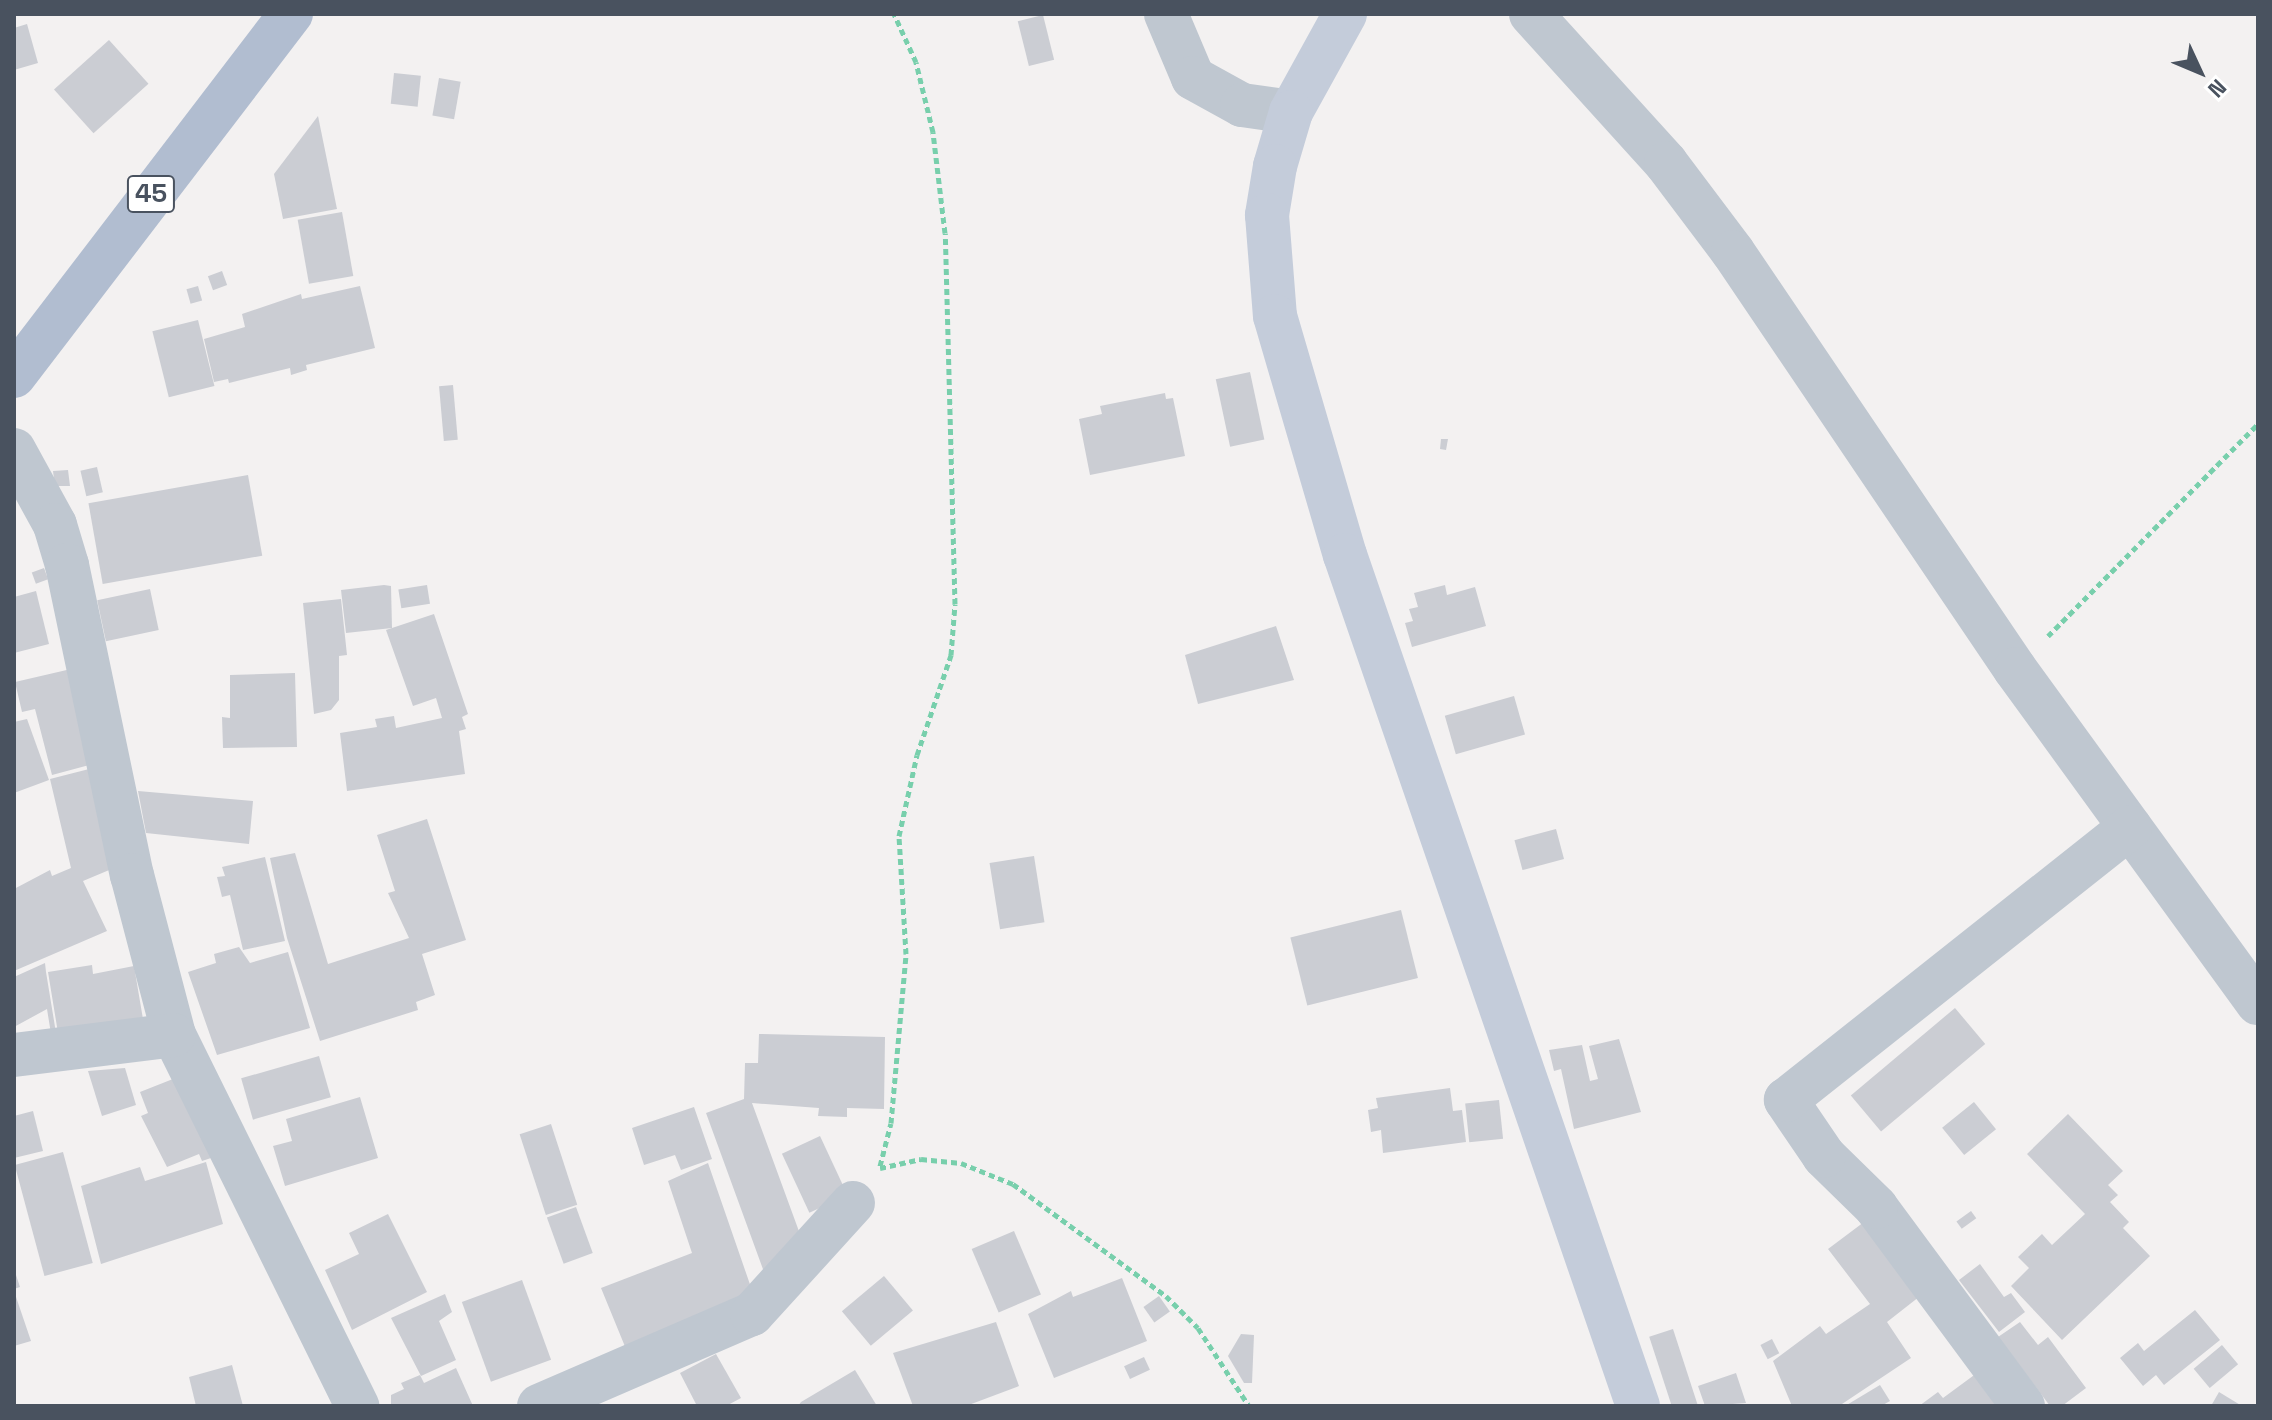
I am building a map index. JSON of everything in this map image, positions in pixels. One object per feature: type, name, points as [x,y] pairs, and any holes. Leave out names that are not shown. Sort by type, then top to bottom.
[{"type":"main road","name":"45","points":[[14,376],[291,14]]},
{"type":"street","points":[[1166,14],[1193,78],[1242,105],[1291,112]]},
{"type":"street","points":[[1345,14],[1291,112],[1267,215],[1275,316],[1345,555],[1638,1406]]},
{"type":"street","points":[[1531,14],[1666,163],[1733,252],[2015,669],[2258,1003]]},
{"type":"street","points":[[14,450],[55,525],[67,565],[132,875],[174,1035],[357,1406]]},
{"type":"street","points":[[2023,1406],[1876,1207],[1824,1156],[1786,1100],[2130,827]]},
{"type":"street","points":[[14,1055],[174,1035]]},
{"type":"street","points":[[539,1406],[752,1314],[853,1203]]},
{"type":"path","points":[[853,1203],[879,1168],[891,1123],[906,954],[899,836],[917,755],[951,655],[955,604],[945,233],[930,118],[916,62],[894,14]]},
{"type":"path","points":[[2015,669],[2258,424]]},
{"type":"path","points":[[879,1168],[921,1159],[961,1163],[1013,1184],[1166,1296],[1198,1328],[1249,1406]]},
{"type":"building","points":[[1043,15],[1054,60],[1029,66],[1018,21]]},
{"type":"building","points":[[27,24],[38,63],[14,70],[14,28]]},
{"type":"building","points":[[109,40],[148,84],[93,133],[54,90]]},
{"type":"building","points":[[394,73],[421,76],[418,107],[391,104]]},
{"type":"building","points":[[439,78],[461,82],[454,119],[432,115]]},
{"type":"building","points":[[318,116],[337,209],[283,219],[274,174]]},
{"type":"building","points":[[342,212],[353,276],[309,284],[298,220]]},
{"type":"building","points":[[222,271],[227,285],[213,290],[208,276]]},
{"type":"building","points":[[198,286],[202,300],[191,304],[186,289]]},
{"type":"building","points":[[360,286],[375,348],[306,365],[307,370],[291,375],[290,368],[229,383],[228,379],[214,382],[204,339],[245,327],[242,314],[301,294],[302,299]]},
{"type":"building","points":[[198,320],[214,386],[169,397],[152,331]]},
{"type":"building","points":[[1250,372],[1264,439],[1230,447],[1216,379]]},
{"type":"building","points":[[453,385],[458,440],[444,441],[439,386]]},
{"type":"building","points":[[1165,393],[1166,399],[1173,398],[1185,456],[1090,475],[1079,419],[1102,414],[1100,406]]},
{"type":"building","points":[[1441,439],[1448,439],[1446,450],[1440,449]]},
{"type":"building","points":[[97,467],[103,492],[86,496],[80,471]]},
{"type":"building","points":[[68,470],[70,486],[55,486],[53,471]]},
{"type":"building","points":[[248,475],[262,556],[103,584],[88,503]]},
{"type":"building","points":[[44,568],[48,579],[36,584],[32,572]]},
{"type":"building","points":[[427,585],[430,604],[401,608],[398,590]]},
{"type":"building","points":[[1445,585],[1447,595],[1475,587],[1486,626],[1412,647],[1405,623],[1413,621],[1409,609],[1418,607],[1414,593]]},
{"type":"building","points":[[391,586],[392,628],[346,633],[341,590]]},
{"type":"building","points":[[150,589],[159,630],[106,641],[97,600]]},
{"type":"building","points":[[36,591],[49,644],[14,653],[14,597]]},
{"type":"building","points":[[341,599],[347,655],[339,656],[339,700],[331,710],[314,714],[303,603]]},
{"type":"building","points":[[434,614],[468,714],[462,717],[466,729],[459,731],[465,774],[347,791],[340,733],[377,727],[375,719],[394,716],[396,728],[442,718],[436,698],[413,706],[386,630]]},
{"type":"building","points":[[1276,626],[1294,680],[1198,704],[1185,655]]},
{"type":"building","points":[[71,669],[93,764],[52,775],[35,709],[22,712],[15,682]]},
{"type":"building","points":[[295,673],[297,747],[223,748],[222,717],[230,718],[230,675]]},
{"type":"building","points":[[1514,696],[1525,734],[1456,754],[1445,716]]},
{"type":"building","points":[[27,719],[49,780],[14,793],[14,722]]},
{"type":"building","points":[[93,768],[114,868],[83,881],[107,931],[14,971],[14,889],[50,870],[52,876],[71,868],[50,779]]},
{"type":"building","points":[[138,791],[253,801],[249,844],[146,833]]},
{"type":"building","points":[[427,819],[466,940],[422,954],[435,995],[416,1002],[418,1010],[320,1041],[287,938],[270,858],[295,853],[328,964],[409,938],[388,893],[395,891],[377,835]]},
{"type":"building","points":[[1556,829],[1564,859],[1522,870],[1514,840]]},
{"type":"building","points":[[1034,856],[1044,922],[1000,929],[990,863]]},
{"type":"building","points":[[265,857],[285,941],[243,950],[230,895],[222,897],[217,877],[225,876],[222,867]]},
{"type":"building","points":[[1401,910],[1418,978],[1307,1005],[1290,938]]},
{"type":"building","points":[[239,947],[250,963],[288,952],[310,1028],[217,1055],[188,972],[216,963],[214,954]]},
{"type":"building","points":[[45,963],[57,1039],[52,1040],[47,1009],[14,1027],[14,977]]},
{"type":"building","points":[[92,965],[93,974],[134,966],[144,1025],[59,1039],[48,972]]},
{"type":"building","points":[[1955,1008],[1985,1044],[1881,1131],[1851,1095]]},
{"type":"building","points":[[759,1034],[885,1037],[884,1109],[847,1108],[847,1117],[818,1116],[819,1108],[752,1103],[804,1245],[764,1272],[706,1113],[744,1099],[745,1063],[758,1063]]},
{"type":"building","points":[[1619,1039],[1641,1112],[1574,1129],[1561,1069],[1554,1071],[1549,1050],[1582,1045],[1590,1081],[1598,1079],[1589,1046]]},
{"type":"building","points":[[319,1056],[331,1097],[253,1120],[241,1078]]},
{"type":"building","points":[[125,1068],[136,1105],[102,1116],[88,1071]]},
{"type":"building","points":[[178,1077],[214,1157],[202,1161],[199,1154],[167,1167],[141,1116],[148,1113],[140,1092]]},
{"type":"building","points":[[1450,1088],[1453,1111],[1462,1110],[1466,1142],[1383,1153],[1381,1130],[1371,1132],[1368,1110],[1378,1108],[1376,1098]]},
{"type":"building","points":[[360,1097],[378,1158],[285,1186],[273,1146],[292,1141],[286,1119]]},
{"type":"building","points":[[1499,1100],[1503,1139],[1469,1142],[1465,1104]]},
{"type":"building","points":[[1974,1102],[1996,1129],[1964,1155],[1942,1128]]},
{"type":"building","points":[[694,1107],[712,1159],[681,1170],[675,1155],[644,1165],[632,1128]]},
{"type":"building","points":[[33,1111],[43,1151],[14,1158],[14,1116]]},
{"type":"building","points":[[2068,1114],[2123,1171],[2108,1185],[2118,1195],[2110,1202],[2129,1222],[2123,1228],[2150,1256],[2062,1340],[2011,1286],[2029,1268],[2018,1257],[2042,1234],[2052,1245],[2085,1214],[2027,1154]]},
{"type":"building","points":[[551,1124],[577,1205],[546,1215],[520,1134]]},
{"type":"building","points":[[820,1136],[847,1195],[809,1213],[782,1154]]},
{"type":"building","points":[[63,1152],[93,1263],[44,1276],[15,1165]]},
{"type":"building","points":[[206,1162],[223,1224],[101,1264],[81,1186],[140,1167],[145,1181]]},
{"type":"building","points":[[708,1163],[754,1296],[626,1349],[601,1288],[692,1253],[668,1181]]},
{"type":"building","points":[[576,1207],[593,1253],[564,1264],[547,1218]]},
{"type":"building","points":[[1971,1211],[1976,1218],[1962,1229],[1956,1222]]},
{"type":"building","points":[[388,1214],[427,1292],[352,1330],[325,1270],[359,1254],[349,1233]]},
{"type":"building","points":[[1868,1219],[1924,1293],[1887,1322],[1911,1358],[1839,1406],[1792,1406],[1773,1361],[1820,1326],[1826,1334],[1870,1304],[1828,1249]]},
{"type":"building","points":[[1014,1231],[1041,1295],[999,1312],[972,1249]]},
{"type":"building","points":[[1980,1264],[2004,1297],[2011,1293],[2025,1312],[1999,1332],[1959,1280]]},
{"type":"building","points":[[14,1269],[20,1287],[14,1289]]},
{"type":"building","points":[[884,1276],[913,1310],[871,1346],[842,1311]]},
{"type":"building","points":[[1122,1278],[1147,1341],[1054,1378],[1028,1314],[1071,1291],[1073,1297]]},
{"type":"building","points":[[522,1280],[551,1360],[491,1382],[462,1302]]},
{"type":"building","points":[[14,1291],[31,1341],[14,1346]]},
{"type":"building","points":[[445,1294],[452,1312],[439,1321],[456,1360],[421,1376],[391,1318]]},
{"type":"building","points":[[1159,1296],[1170,1312],[1154,1322],[1143,1307]]},
{"type":"building","points":[[2195,1310],[2220,1340],[2164,1385],[2156,1375],[2143,1386],[2120,1358],[2138,1343],[2144,1351]]},
{"type":"building","points":[[996,1322],[1019,1386],[966,1406],[913,1406],[893,1353]]},
{"type":"building","points":[[2020,1322],[2038,1345],[2048,1337],[2086,1388],[2062,1406],[2050,1406],[1998,1337]]},
{"type":"building","points":[[1673,1329],[1698,1406],[1672,1406],[1649,1337]]},
{"type":"building","points":[[1241,1334],[1254,1335],[1252,1383],[1244,1383],[1228,1356]]},
{"type":"building","points":[[1772,1339],[1779,1353],[1768,1359],[1760,1345]]},
{"type":"building","points":[[2222,1345],[2238,1364],[2210,1388],[2194,1369]]},
{"type":"building","points":[[716,1354],[741,1398],[726,1406],[697,1406],[680,1373]]},
{"type":"building","points":[[1144,1357],[1150,1370],[1130,1379],[1124,1366]]},
{"type":"building","points":[[232,1365],[243,1406],[196,1406],[189,1377]]},
{"type":"building","points":[[456,1368],[473,1406],[391,1406],[391,1395],[404,1389],[401,1383],[420,1375],[424,1383]]},
{"type":"building","points":[[855,1370],[877,1406],[798,1406],[801,1402]]},
{"type":"building","points":[[1981,1370],[2008,1406],[1919,1406],[1938,1392],[1943,1398]]},
{"type":"building","points":[[1736,1373],[1746,1403],[1705,1406],[1698,1386]]},
{"type":"building","points":[[1880,1385],[1890,1401],[1881,1406],[1845,1406]]},
{"type":"building","points":[[2219,1392],[2242,1406],[2211,1406]]}]
